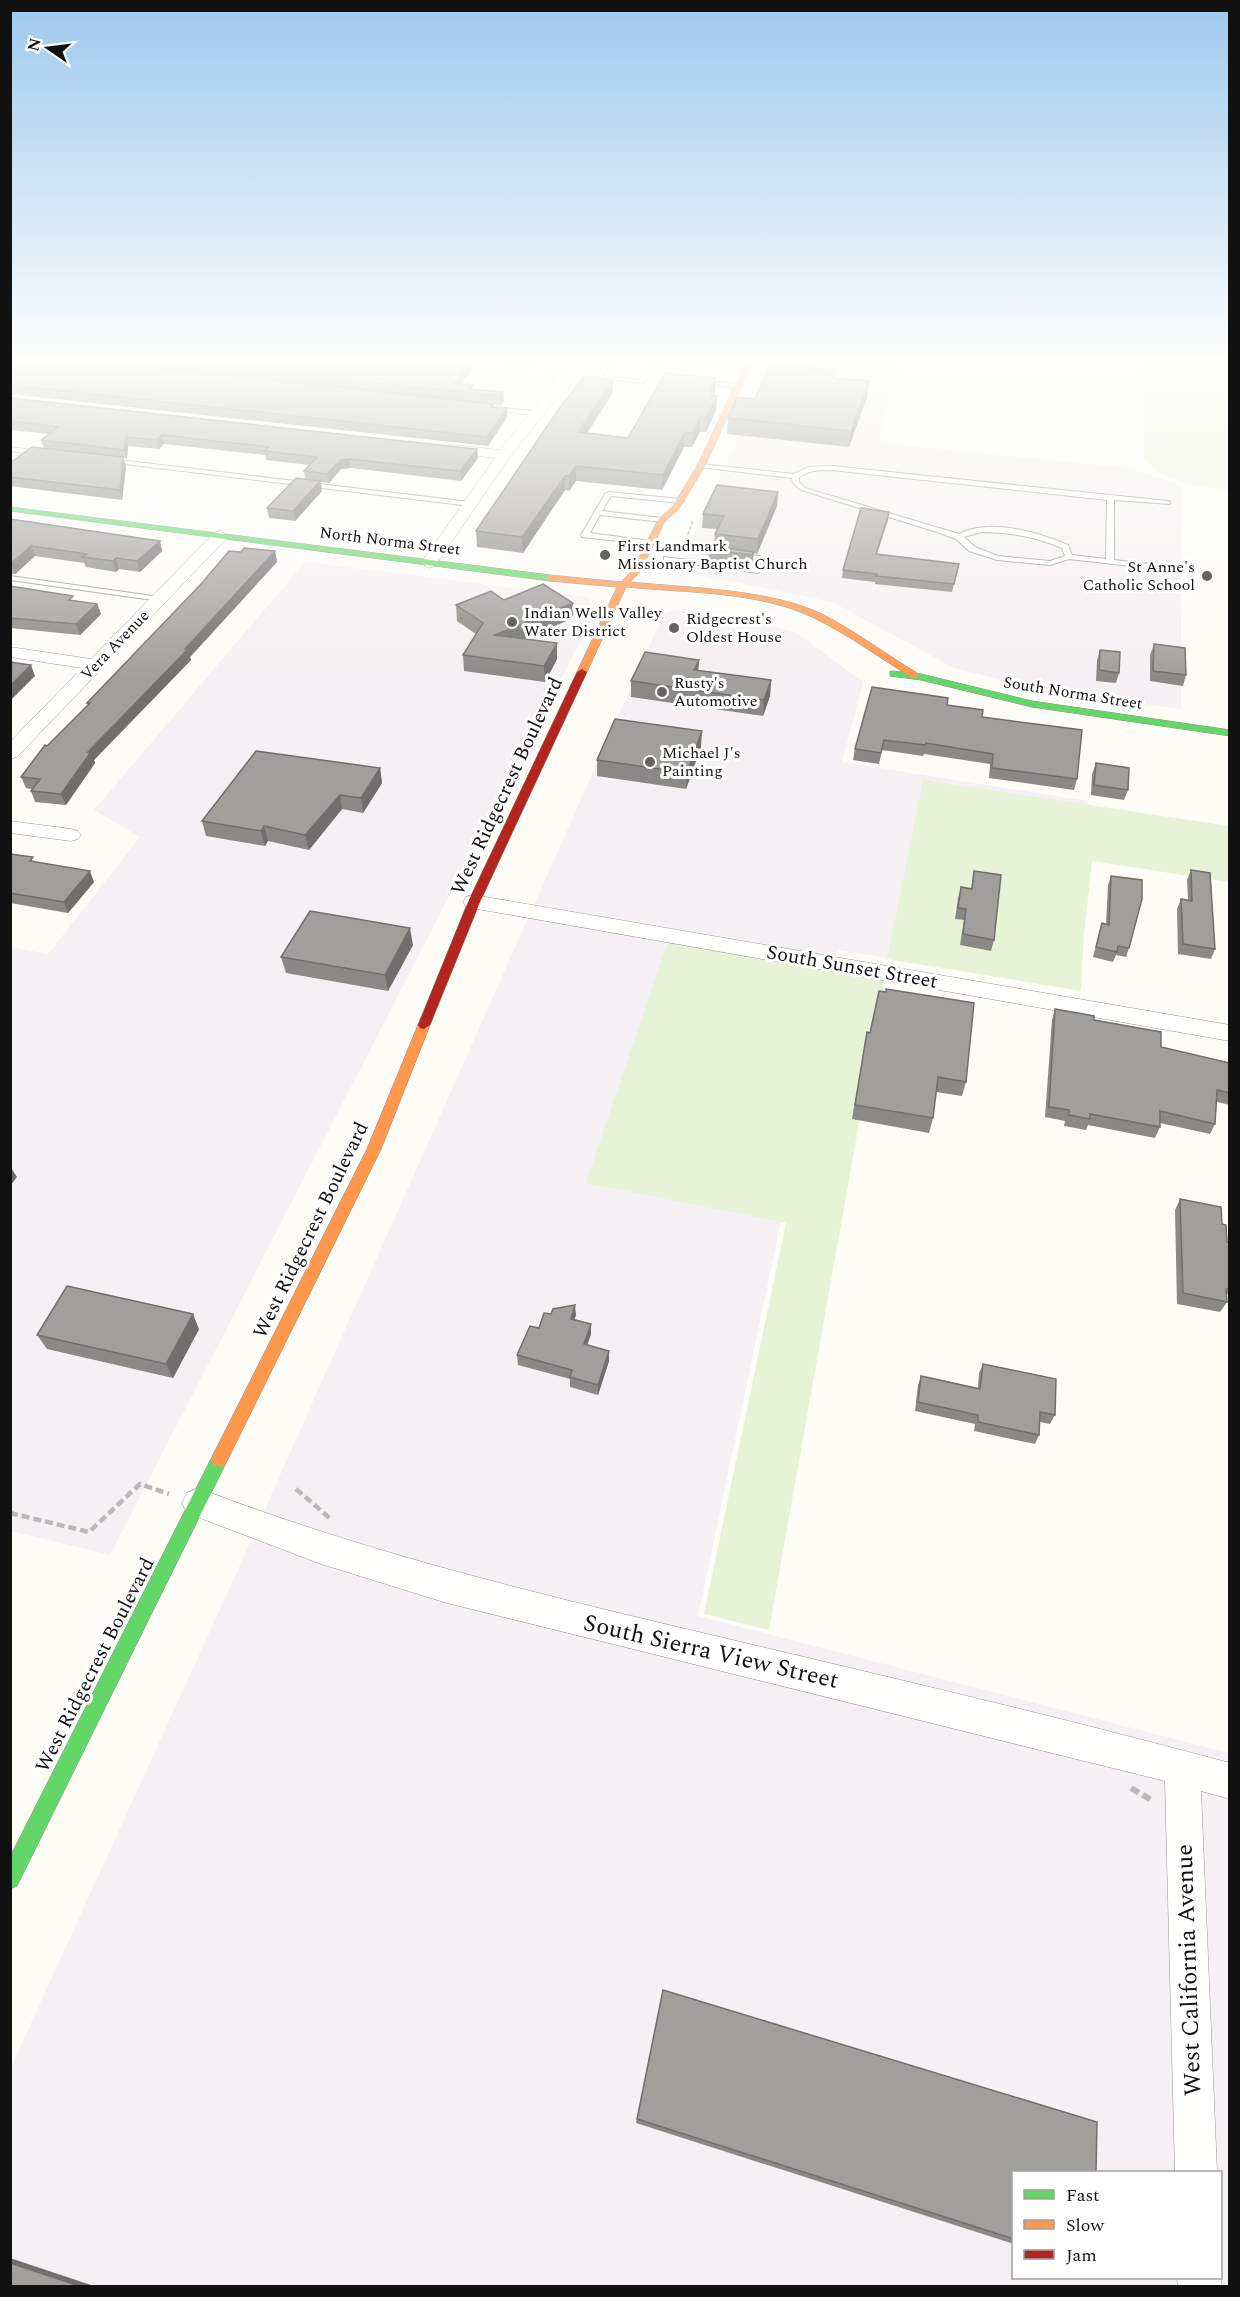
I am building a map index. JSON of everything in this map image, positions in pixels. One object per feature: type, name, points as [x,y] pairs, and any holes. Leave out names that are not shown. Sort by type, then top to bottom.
[{"type":"main road","name":"West Ridgecrest Boulevard","points":[[10,1879],[374,1149],[474,902],[622,586],[636,572],[662,520],[680,501],[701,466]]},
{"type":"main road","points":[[680,501],[688,507],[684,517]]},
{"type":"main road","name":"North Norma Street","points":[[10,509],[622,586]]},
{"type":"main road","points":[[622,586],[661,574],[670,551]]},
{"type":"main road","points":[[622,586],[674,601],[737,609],[776,616],[792,622]]},
{"type":"main road","name":"South Norma Street","points":[[622,586],[744,595],[801,609],[857,638],[914,675]]},
{"type":"main road","name":"South Norma Street","points":[[877,671],[888,674],[914,675],[964,690],[1090,714],[1230,733]]},
{"type":"street","points":[[429,563],[497,465]]},
{"type":"street","name":"Vera Avenue","points":[[10,753],[220,536]]},
{"type":"street","points":[[10,652],[96,665]]},
{"type":"street","points":[[10,827],[71,836]]},
{"type":"street","name":"South Sunset Street","points":[[474,902],[1230,1033]]},
{"type":"street","name":"South Sierra View Street","points":[[198,1503],[252,1526],[404,1573],[566,1618],[915,1700],[1230,1780]]},
{"type":"street","name":"West California Avenue","points":[[1182,1767],[1196,2171]]},
{"type":"lane","points":[[145,465],[470,504]]},
{"type":"lane","points":[[701,466],[795,476]]},
{"type":"lane","points":[[1167,568],[1069,557],[1050,563],[997,558],[972,549],[959,537],[803,489],[795,483],[795,476],[801,470],[816,468],[856,470],[1168,503]]},
{"type":"lane","points":[[650,543],[585,535],[609,494],[680,501]]},
{"type":"lane","points":[[1110,562],[1111,498]]},
{"type":"lane","points":[[598,513],[662,520]]},
{"type":"lane","points":[[959,537],[972,531],[990,530],[1038,537],[1065,547],[1069,557]]},
{"type":"lane","points":[[670,551],[760,559],[765,564],[758,570],[740,571],[670,551]]},
{"type":"lane","points":[[10,578],[160,599]]},
{"type":"path","points":[[10,1513],[89,1532],[140,1484],[198,1503]]},
{"type":"path","points":[[1123,1782],[1153,1801],[1155,1812]]},
{"type":"shaded area","points":[[726,465],[1101,465],[1129,468],[1181,486],[1181,709],[1048,691],[954,668],[832,602],[695,574],[680,564]]},
{"type":"shaded area","points":[[305,562],[587,597],[596,611],[110,1555],[11,1531],[11,947],[48,954],[140,837],[94,810]]},
{"type":"shaded area","points":[[674,610],[749,620],[795,632],[863,682],[842,762],[1088,801],[1079,990],[838,950],[698,1616],[1229,1753],[1229,2286],[11,2286],[11,2067],[236,1574],[664,613]]},
{"type":"green space","points":[[1150,465],[1229,465],[1229,490],[1183,482]]},
{"type":"green space","points":[[923,780],[1229,826],[1229,882],[1092,861],[1083,946],[1081,991],[887,959]]},
{"type":"green space","points":[[668,941],[885,977],[769,1630],[704,1614],[786,1223],[586,1183]]},
{"type":"building","points":[[10,465],[122,465],[120,490],[10,477]]},
{"type":"building","points":[[309,465],[335,465],[327,474],[304,471]]},
{"type":"building","points":[[406,465],[464,465],[460,471]]},
{"type":"building","points":[[521,465],[668,465],[663,475],[576,466],[569,476],[565,476],[522,537],[476,531]]},
{"type":"building","points":[[296,478],[320,481],[293,511],[267,508]]},
{"type":"building","points":[[717,485],[778,492],[758,539],[715,534],[724,516],[703,514]]},
{"type":"building","points":[[861,508],[889,512],[876,554],[959,564],[954,584],[876,576],[877,574],[843,570]]},
{"type":"building","points":[[10,519],[160,541],[137,561],[82,557],[87,554],[31,546],[10,564]]},
{"type":"building","points":[[711,546],[754,552],[752,555],[709,550]]},
{"type":"building","points":[[244,548],[275,551],[185,649],[188,649],[88,752],[91,752],[61,794],[31,791],[40,779],[21,777],[45,745],[47,746],[90,703],[87,703],[202,583],[229,551],[241,552]]},
{"type":"building","points":[[543,584],[573,603],[495,635],[557,643],[544,666],[463,655],[483,623],[456,605],[491,591],[504,600]]},
{"type":"building","points":[[10,586],[73,596],[69,600],[97,604],[76,624],[10,618]]},
{"type":"building","points":[[1154,644],[1185,648],[1186,675],[1153,671]]},
{"type":"building","points":[[1100,650],[1120,652],[1119,673],[1099,670]]},
{"type":"building","points":[[645,652],[699,660],[694,670],[771,680],[764,700],[631,681]]},
{"type":"building","points":[[10,662],[31,665],[10,686]]},
{"type":"building","points":[[872,687],[948,698],[947,705],[983,710],[982,717],[1082,730],[1077,779],[992,768],[993,754],[926,743],[925,745],[884,740],[881,753],[855,749]]},
{"type":"building","points":[[615,719],[702,731],[687,773],[597,760]]},
{"type":"building","points":[[256,751],[380,768],[361,798],[340,795],[305,835],[264,826],[261,831],[202,821]]},
{"type":"building","points":[[1096,763],[1129,768],[1128,790],[1094,785]]},
{"type":"building","points":[[10,854],[33,857],[30,861],[90,871],[64,902],[10,893]]},
{"type":"building","points":[[1191,870],[1210,873],[1215,949],[1183,944],[1181,899],[1192,901]]},
{"type":"building","points":[[974,871],[1001,875],[994,940],[963,934],[966,909],[958,908],[961,887],[972,889]]},
{"type":"building","points":[[1111,876],[1142,880],[1142,899],[1129,948],[1118,946],[1117,952],[1096,947],[1102,923],[1109,925]]},
{"type":"building","points":[[310,911],[410,928],[385,975],[281,957]]},
{"type":"building","points":[[886,989],[974,1003],[966,1082],[938,1077],[933,1118],[855,1105],[867,1032],[870,1033],[879,991],[886,992]]},
{"type":"building","points":[[1055,1009],[1094,1016],[1094,1020],[1161,1032],[1161,1047],[1230,1063],[1230,1093],[1217,1090],[1215,1124],[1160,1111],[1160,1127],[1090,1114],[1090,1119],[1069,1115],[1069,1110],[1049,1107]]},
{"type":"building","points":[[1180,1199],[1221,1207],[1222,1224],[1226,1225],[1227,1242],[1230,1243],[1230,1289],[1226,1289],[1227,1302],[1183,1293]]},
{"type":"building","points":[[67,1286],[193,1314],[166,1364],[37,1335]]},
{"type":"building","points":[[575,1305],[571,1319],[591,1324],[584,1344],[609,1351],[598,1385],[570,1377],[572,1370],[517,1355],[530,1326],[539,1328],[544,1313],[551,1314],[553,1309]]},
{"type":"building","points":[[983,1364],[1056,1379],[1055,1415],[1040,1412],[1039,1435],[978,1422],[978,1415],[918,1402],[921,1376],[980,1389]]},
{"type":"building","points":[[663,1990],[1097,2122],[1096,2171],[1012,2171],[1012,2238],[637,2119]]},
{"type":"building","points":[[10,2263],[79,2286],[10,2286]]},
{"type":"traffic: fast","points":[[10,509],[550,578]]},
{"type":"traffic: fast","points":[[893,674],[921,677],[1032,704],[1230,733]]},
{"type":"traffic: fast","points":[[10,1879],[219,1460]]},
{"type":"traffic: slow","points":[[582,672],[622,586],[636,572],[662,520],[676,507],[701,465]]},
{"type":"traffic: slow","points":[[550,578],[744,595],[800,609],[820,617],[914,675]]},
{"type":"traffic: slow","points":[[219,1460],[374,1149],[424,1025]]},
{"type":"traffic: jam","points":[[424,1025],[474,902],[582,672]]},
{"type":"place","name":"First Landmark Missionary Baptist Church","points":[[605,555]]},
{"type":"place","name":"St Anne's Catholic School","points":[[1207,576]]},
{"type":"place","name":"Indian Wells Valley Water District","points":[[512,622]]},
{"type":"place","name":"Ridgecrest's Oldest House","points":[[674,628]]},
{"type":"place","name":"Rusty's Automotive","points":[[662,692]]},
{"type":"place","name":"Michael J's Painting","points":[[650,762]]}]
